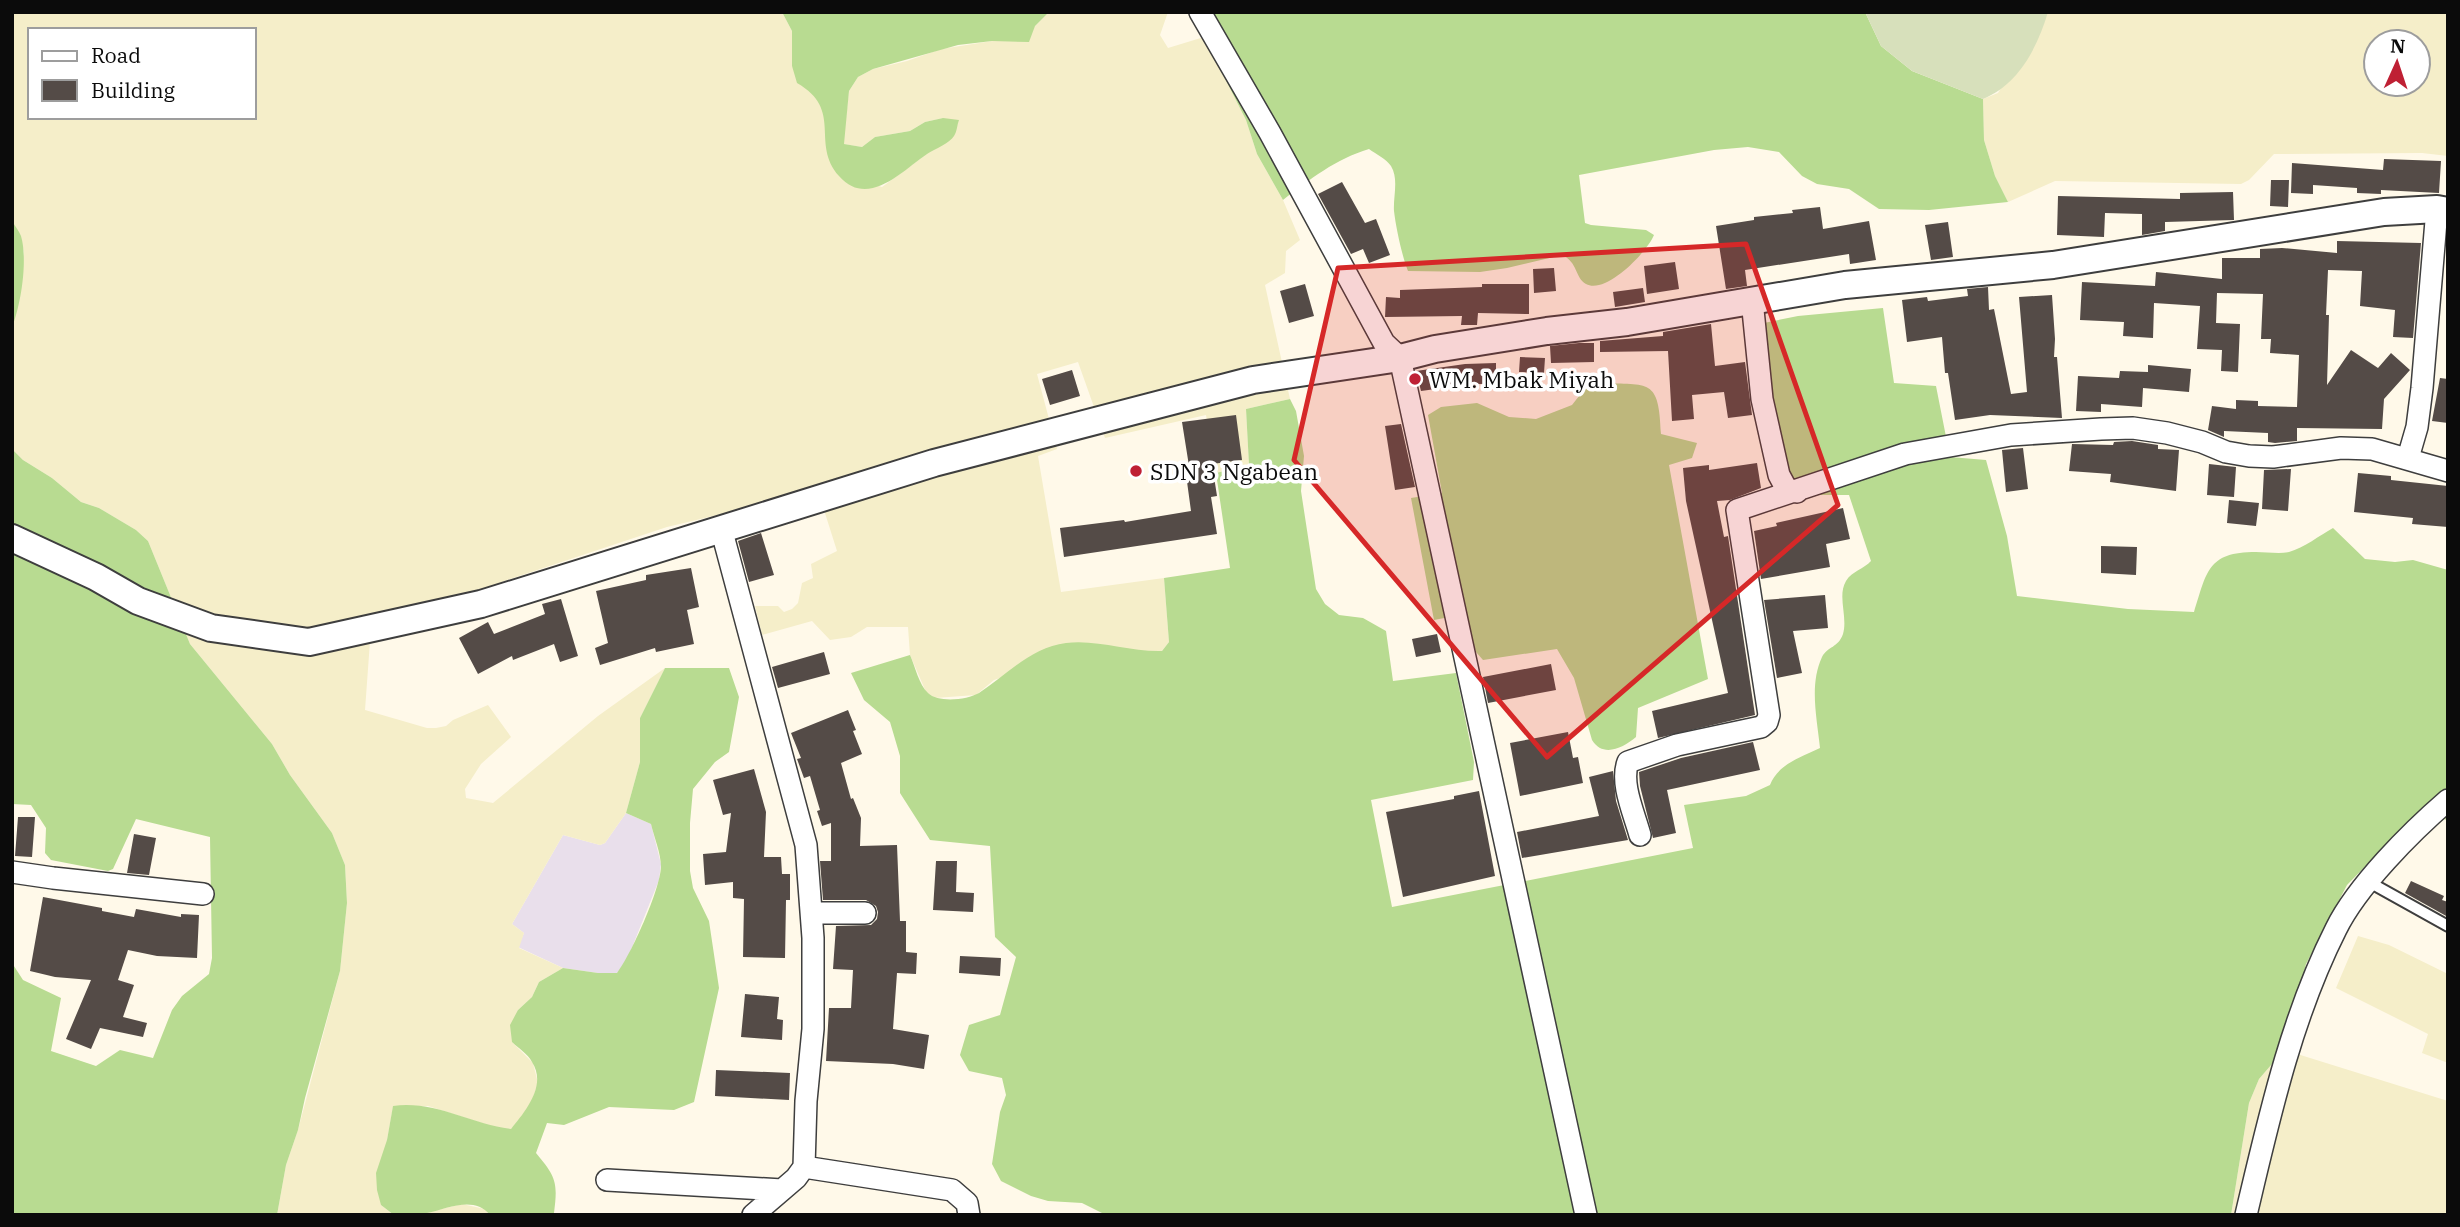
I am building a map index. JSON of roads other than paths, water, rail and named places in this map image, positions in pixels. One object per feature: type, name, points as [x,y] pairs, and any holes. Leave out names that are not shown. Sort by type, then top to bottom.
[{"type":"street","points":[[1200,12],[1384,343],[1400,358],[1586,1215]]},
{"type":"street","points":[[12,538],[96,577],[138,601],[211,628],[309,642],[481,604],[934,463],[1252,380],[1845,285],[2053,265],[2384,212],[2442,210],[2417,427],[2408,458]]},
{"type":"street","points":[[1752,300],[1762,399],[1779,475],[1786,488],[1797,492]]},
{"type":"street","points":[[1640,835],[1626,782],[1628,762],[1677,745],[1761,727],[1767,722],[1769,715],[1737,510],[1905,454],[2011,435],[2101,429],[2167,433],[2226,452],[2249,456],[2273,457],[2341,448],[2372,449],[2448,471]]},
{"type":"street","points":[[721,528],[806,845],[811,913],[813,1029],[806,1101],[804,1167],[796,1178],[753,1215]]},
{"type":"street","points":[[2246,1215],[2279,1082],[2306,998],[2336,928],[2390,856],[2448,800]]},
{"type":"street","points":[[12,872],[203,894]]},
{"type":"street","points":[[811,913],[865,913]]},
{"type":"street","points":[[804,1167],[952,1190],[967,1203],[969,1215]]},
{"type":"street","points":[[607,1180],[782,1190]]},
{"type":"lane","points":[[2369,882],[2448,926]]},
{"type":"place","name":"WM. Mbak Miyah","points":[[1415,379]]},
{"type":"place","name":"SDN 3 Ngabean","points":[[1136,471]]}]
